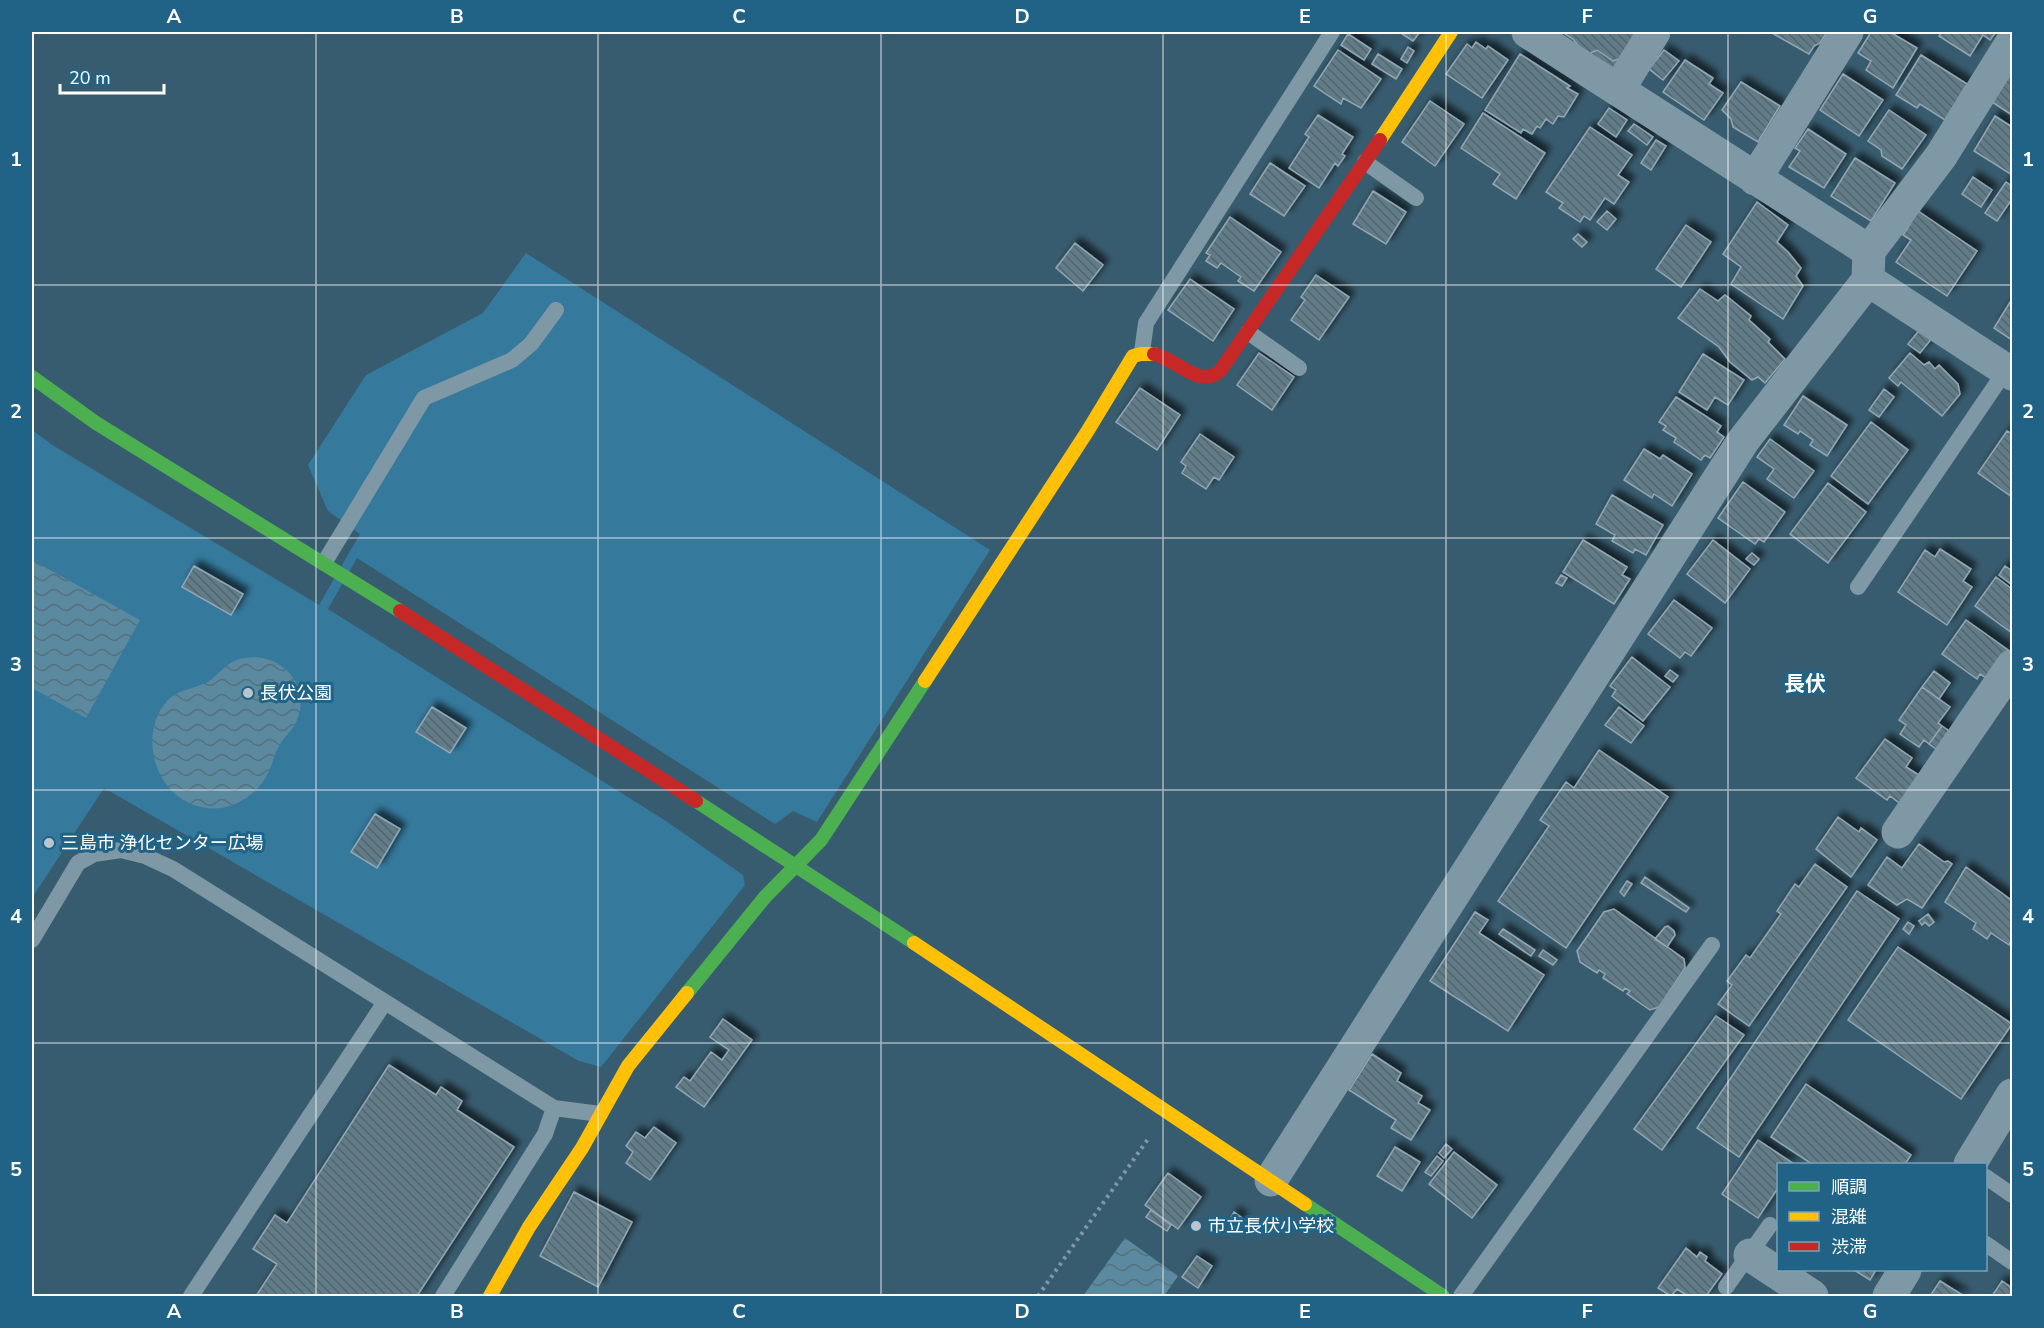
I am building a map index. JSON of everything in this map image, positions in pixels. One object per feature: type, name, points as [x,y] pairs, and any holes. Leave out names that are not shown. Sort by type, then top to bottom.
[{"type":"street","points":[[490,1296],[529,1227],[582,1148],[628,1066],[765,897],[821,840],[1087,432],[1125,366],[1133,356],[1142,352],[1156,353],[1197,376],[1206,378],[1222,369],[1365,162],[1450,32]]},
{"type":"street","points":[[1528,32],[1755,179],[2009,372]]},
{"type":"street","points":[[1618,90],[1654,32]]},
{"type":"street","points":[[1755,179],[1847,32]]},
{"type":"street","points":[[1271,1180],[1743,441],[1868,265],[2013,42]]},
{"type":"street","points":[[32,377],[96,423],[324,563],[797,865],[1443,1296]]},
{"type":"street","points":[[1898,832],[2013,666]]},
{"type":"street","points":[[1971,1163],[2013,1095]]},
{"type":"street","points":[[1750,1255],[1812,1296]]},
{"type":"street","points":[[1889,1296],[1904,1271]]},
{"type":"lane","points":[[1142,352],[1146,323],[1332,32]]},
{"type":"lane","points":[[1365,162],[1416,198]]},
{"type":"lane","points":[[324,563],[424,398],[512,360],[531,344],[556,310]]},
{"type":"lane","points":[[1248,332],[1299,368]]},
{"type":"lane","points":[[1858,587],[2009,372]]},
{"type":"lane","points":[[32,940],[78,863],[94,854],[121,850],[145,856],[173,869],[554,1108],[600,1114]]},
{"type":"lane","points":[[1461,1296],[1712,945]]},
{"type":"lane","points":[[192,1296],[385,1002]]},
{"type":"lane","points":[[443,1296],[544,1134],[554,1108]]},
{"type":"lane","points":[[1987,1178],[2013,1195]]},
{"type":"lane","points":[[1726,1287],[1770,1225]]},
{"type":"lane","points":[[1987,1245],[2013,1262]]},
{"type":"path","points":[[1038,1296],[1168,1111]]},
{"type":"shaded area","name":"長伏公園","points":[[526,253],[990,550],[817,822],[793,811],[775,824],[357,558],[328,609],[666,821],[743,875],[745,885],[601,1067],[579,1061],[104,788],[32,898],[32,430],[54,446],[319,605],[360,534],[328,511],[308,465],[366,375],[483,313]]},
{"type":"water","points":[[32,560],[140,620],[86,718],[32,688]]},
{"type":"water","points":[[254,657],[276,663],[293,677],[300,697],[297,720],[277,749],[264,781],[249,796],[229,806],[219,808],[197,806],[182,799],[170,789],[161,776],[152,745],[153,730],[158,714],[172,696],[207,683],[235,661]]},
{"type":"water","points":[[1125,1238],[1178,1276],[1164,1296],[1083,1296]]},
{"type":"building","points":[[1399,32],[1420,32],[1413,41]]},
{"type":"building","points":[[1562,32],[1636,32],[1624,63],[1618,59],[1613,61],[1597,50],[1586,55],[1573,39]]},
{"type":"building","points":[[1770,32],[1827,32],[1809,54]]},
{"type":"building","points":[[1871,32],[1890,32],[1917,48],[1893,88],[1866,70],[1871,61],[1858,53]]},
{"type":"building","points":[[1942,32],[1996,32],[1990,40],[1983,35],[1970,56],[1939,36]]},
{"type":"building","points":[[1348,34],[1371,49],[1364,60],[1341,45]]},
{"type":"building","points":[[1476,42],[1486,49],[1488,46],[1508,60],[1482,98],[1446,74],[1467,44],[1472,48]]},
{"type":"building","points":[[1408,47],[1414,51],[1407,63],[1401,59]]},
{"type":"building","points":[[1338,50],[1381,79],[1361,108],[1343,98],[1341,104],[1314,86]]},
{"type":"building","points":[[1597,50],[1613,61],[1618,59],[1624,63],[1613,74],[1586,55]]},
{"type":"building","points":[[1664,50],[1679,61],[1663,80],[1649,69]]},
{"type":"building","points":[[1378,54],[1402,69],[1396,79],[1372,64]]},
{"type":"building","points":[[1520,54],[1570,86],[1567,88],[1578,94],[1564,117],[1558,116],[1553,124],[1546,119],[1540,128],[1537,126],[1532,134],[1523,129],[1521,133],[1485,110]]},
{"type":"building","points":[[1921,55],[1967,84],[1945,120],[1920,104],[1917,108],[1896,95]]},
{"type":"building","points":[[1685,60],[1713,78],[1709,84],[1723,93],[1704,120],[1663,92]]},
{"type":"building","points":[[2012,72],[2012,115],[1992,102]]},
{"type":"building","points":[[1843,74],[1883,100],[1859,136],[1820,110]]},
{"type":"building","points":[[1741,82],[1780,106],[1758,142],[1733,127],[1731,119],[1722,110]]},
{"type":"building","points":[[1430,101],[1464,124],[1435,166],[1402,142]]},
{"type":"building","points":[[1609,108],[1627,120],[1616,137],[1598,124]]},
{"type":"building","points":[[1889,110],[1926,135],[1902,169],[1882,156],[1881,150],[1868,141]]},
{"type":"building","points":[[1483,113],[1545,153],[1516,199],[1493,184],[1500,174],[1461,148]]},
{"type":"building","points":[[1318,115],[1353,137],[1342,154],[1345,156],[1338,166],[1335,163],[1319,188],[1289,168],[1309,137],[1305,134]]},
{"type":"building","points":[[1995,116],[2012,127],[2012,175],[1974,151]]},
{"type":"building","points":[[1634,124],[1653,137],[1647,145],[1628,131]]},
{"type":"building","points":[[1590,127],[1632,155],[1618,175],[1629,182],[1614,204],[1605,198],[1590,220],[1584,216],[1580,222],[1559,208],[1563,203],[1546,192]]},
{"type":"building","points":[[1808,129],[1846,154],[1824,188],[1789,167],[1800,151],[1795,148]]},
{"type":"building","points":[[1656,140],[1666,146],[1651,170],[1641,163]]},
{"type":"building","points":[[1855,158],[1895,183],[1871,221],[1831,196]]},
{"type":"building","points":[[1270,163],[1305,186],[1284,216],[1250,194]]},
{"type":"building","points":[[1973,177],[1992,190],[1981,207],[1962,194]]},
{"type":"building","points":[[2006,182],[2012,186],[2012,199],[1997,221],[1985,213]]},
{"type":"building","points":[[1373,191],[1406,212],[1386,244],[1353,224]]},
{"type":"building","points":[[1757,202],[1788,225],[1777,242],[1801,268],[1796,276],[1803,286],[1783,319],[1731,284],[1741,267],[1723,254]]},
{"type":"building","points":[[1607,211],[1616,219],[1607,230],[1597,222]]},
{"type":"building","points":[[1918,211],[1977,251],[1947,296],[1896,262],[1911,240],[1903,235]]},
{"type":"building","points":[[1230,217],[1281,252],[1254,291],[1238,281],[1241,277],[1221,263],[1217,268],[1206,261],[1210,255],[1206,253]]},
{"type":"building","points":[[1686,225],[1711,242],[1681,287],[1656,269]]},
{"type":"building","points":[[1578,234],[1587,242],[1582,247],[1573,239]]},
{"type":"building","points":[[1075,243],[1103,265],[1083,291],[1056,268]]},
{"type":"building","points":[[1316,275],[1349,297],[1319,340],[1291,320],[1305,300],[1301,297]]},
{"type":"building","points":[[1190,279],[1234,309],[1213,341],[1168,310]]},
{"type":"building","points":[[1700,289],[1718,301],[1725,295],[1751,316],[1749,320],[1770,339],[1768,342],[1785,359],[1765,383],[1758,377],[1752,380],[1730,362],[1719,347],[1678,318]]},
{"type":"building","points":[[2012,299],[2012,340],[1994,328]]},
{"type":"building","points":[[1921,328],[1933,337],[1920,353],[1908,344]]},
{"type":"building","points":[[1259,353],[1294,377],[1272,410],[1237,385]]},
{"type":"building","points":[[1910,353],[1924,365],[1929,362],[1935,369],[1939,365],[1958,384],[1960,394],[1942,416],[1901,382],[1898,386],[1889,378]]},
{"type":"building","points":[[1703,354],[1744,380],[1728,405],[1715,397],[1707,410],[1679,392]]},
{"type":"building","points":[[1140,388],[1180,415],[1157,450],[1116,422]]},
{"type":"building","points":[[1884,389],[1894,397],[1879,417],[1869,410]]},
{"type":"building","points":[[1803,396],[1847,425],[1827,456],[1810,445],[1813,440],[1800,431],[1798,434],[1784,425]]},
{"type":"building","points":[[1676,397],[1721,426],[1717,432],[1724,437],[1710,458],[1705,455],[1701,460],[1674,442],[1676,438],[1663,430],[1666,426],[1659,422]]},
{"type":"building","points":[[1871,422],[1908,450],[1868,504],[1831,476]]},
{"type":"building","points":[[2007,431],[2012,434],[2012,497],[1978,473]]},
{"type":"building","points":[[1200,434],[1234,457],[1219,480],[1214,477],[1206,489],[1182,473],[1186,466],[1181,462]]},
{"type":"building","points":[[1770,439],[1814,471],[1794,498],[1767,479],[1774,469],[1757,457]]},
{"type":"building","points":[[1644,449],[1660,459],[1663,455],[1692,474],[1672,506],[1654,494],[1652,498],[1624,480]]},
{"type":"building","points":[[1743,482],[1785,512],[1764,542],[1759,539],[1755,544],[1718,518]]},
{"type":"building","points":[[1828,483],[1866,512],[1828,563],[1790,534]]},
{"type":"building","points":[[1612,495],[1663,525],[1646,555],[1635,549],[1633,553],[1612,541],[1615,535],[1596,524]]},
{"type":"building","points":[[1583,540],[1627,567],[1622,575],[1630,579],[1614,604],[1563,572]]},
{"type":"building","points":[[1713,540],[1750,569],[1725,603],[1687,574]]},
{"type":"building","points":[[1940,549],[1971,569],[1963,581],[1972,587],[1947,625],[1898,592],[1925,550],[1935,557]]},
{"type":"building","points":[[1752,553],[1759,559],[1754,565],[1746,559]]},
{"type":"building","points":[[194,566],[243,594],[231,615],[182,587]]},
{"type":"building","points":[[2005,566],[2012,571],[2012,585],[1999,575]]},
{"type":"building","points":[[1561,575],[1567,578],[1562,586],[1556,583]]},
{"type":"building","points":[[1996,577],[2012,589],[2012,633],[1975,606]]},
{"type":"building","points":[[1674,600],[1712,628],[1691,656],[1685,652],[1680,658],[1648,634]]},
{"type":"building","points":[[1966,620],[2008,650],[1988,679],[1980,674],[1977,679],[1942,654]]},
{"type":"building","points":[[1632,657],[1670,687],[1643,721],[1612,696],[1616,690],[1610,686]]},
{"type":"building","points":[[1670,670],[1678,676],[1673,682],[1665,676]]},
{"type":"building","points":[[1934,671],[1950,683],[1939,699],[1922,687]]},
{"type":"building","points":[[1922,687],[1950,707],[1938,723],[1942,726],[1929,744],[1924,740],[1919,747],[1900,734],[1906,725],[1899,720]]},
{"type":"building","points":[[432,707],[466,728],[450,753],[416,732]]},
{"type":"building","points":[[1619,707],[1644,726],[1631,743],[1605,725]]},
{"type":"building","points":[[1942,726],[1952,733],[1939,751],[1929,744]]},
{"type":"building","points":[[1885,739],[1912,758],[1906,767],[1922,777],[1902,805],[1890,796],[1887,800],[1856,778]]},
{"type":"building","points":[[1599,750],[1668,797],[1566,948],[1498,901],[1549,826],[1540,820],[1566,782],[1574,788]]},
{"type":"building","points":[[375,814],[400,829],[377,868],[351,852]]},
{"type":"building","points":[[1838,817],[1859,832],[1861,828],[1877,840],[1851,877],[1816,849]]},
{"type":"building","points":[[1919,844],[1944,862],[1948,861],[1952,864],[1922,908],[1907,899],[1897,905],[1868,885],[1887,857],[1902,868]]},
{"type":"building","points":[[1815,864],[1847,887],[1749,1026],[1718,1004],[1732,985],[1727,981],[1746,955],[1750,958],[1781,914],[1777,911],[1795,884],[1799,887]]},
{"type":"building","points":[[1966,867],[2011,900],[2012,939],[2009,945],[1991,933],[1987,939],[1973,929],[1976,923],[1945,902]]},
{"type":"building","points":[[1645,877],[1689,908],[1686,912],[1641,883]]},
{"type":"building","points":[[1627,881],[1632,884],[1624,896],[1620,892]]},
{"type":"building","points":[[1857,891],[1899,919],[1739,1157],[1697,1128]]},
{"type":"building","points":[[1614,909],[1684,959],[1685,968],[1659,1007],[1650,1010],[1627,994],[1630,991],[1625,988],[1623,991],[1603,978],[1605,974],[1599,970],[1597,973],[1580,962],[1577,951],[1604,912]]},
{"type":"building","points":[[1475,912],[1488,920],[1479,933],[1544,975],[1508,1031],[1430,981]]},
{"type":"building","points":[[1928,914],[1934,922],[1929,926],[1925,922],[1922,925],[1919,921]]},
{"type":"building","points":[[1908,922],[1914,926],[1909,934],[1903,929]]},
{"type":"building","points":[[1668,926],[1675,935],[1667,947],[1655,939]]},
{"type":"building","points":[[1503,929],[1535,950],[1531,956],[1499,934]]},
{"type":"building","points":[[1898,947],[2012,1024],[1961,1099],[1848,1020]]},
{"type":"building","points":[[1543,950],[1557,960],[1553,965],[1539,956]]},
{"type":"building","points":[[1716,1016],[1744,1035],[1662,1150],[1634,1129]]},
{"type":"building","points":[[723,1019],[752,1040],[704,1107],[676,1087],[684,1077],[690,1081],[711,1052],[722,1060],[729,1050],[710,1037]]},
{"type":"building","points":[[1372,1054],[1401,1073],[1397,1081],[1422,1096],[1418,1103],[1430,1110],[1411,1140],[1391,1128],[1396,1120],[1349,1090]]},
{"type":"building","points":[[389,1065],[436,1095],[441,1087],[462,1101],[457,1110],[514,1147],[417,1296],[256,1296],[277,1264],[253,1249],[275,1215],[287,1223]]},
{"type":"building","points":[[1806,1084],[1911,1155],[1906,1163],[1810,1163],[1771,1137]]},
{"type":"building","points":[[654,1127],[676,1143],[650,1180],[626,1163],[633,1152],[626,1146],[636,1132],[645,1138]]},
{"type":"building","points":[[1758,1140],[1792,1163],[1777,1163],[1777,1190],[1758,1218],[1722,1194]]},
{"type":"building","points":[[1446,1144],[1452,1149],[1444,1158],[1439,1153]]},
{"type":"building","points":[[1395,1147],[1420,1162],[1402,1191],[1377,1176]]},
{"type":"building","points":[[1454,1152],[1497,1185],[1472,1218],[1429,1184]]},
{"type":"building","points":[[1437,1156],[1443,1161],[1431,1176],[1425,1172]]},
{"type":"building","points":[[1168,1173],[1201,1197],[1178,1229],[1145,1205]]},
{"type":"building","points":[[574,1192],[632,1222],[598,1287],[540,1256]]},
{"type":"building","points":[[1151,1210],[1171,1225],[1167,1231],[1146,1217]]},
{"type":"building","points":[[1234,1212],[1242,1218],[1237,1225],[1229,1221]]},
{"type":"building","points":[[1686,1248],[1697,1257],[1700,1252],[1707,1257],[1705,1261],[1722,1274],[1706,1296],[1688,1296],[1677,1289],[1671,1296],[1658,1288]]},
{"type":"building","points":[[1197,1256],[1212,1266],[1198,1288],[1182,1277]]},
{"type":"building","points":[[1856,1271],[1875,1271],[1870,1280]]},
{"type":"building","points":[[1940,1281],[1964,1296],[1930,1296]]},
{"type":"building","points":[[2002,1281],[2012,1288],[2012,1296],[1992,1296]]},
{"type":"traffic: fast","points":[[32,377],[96,423],[400,611]]},
{"type":"traffic: fast","points":[[687,993],[765,897],[821,840],[925,681]]},
{"type":"traffic: fast","points":[[696,801],[914,943]]},
{"type":"traffic: fast","points":[[1305,1204],[1443,1296]]},
{"type":"traffic: slow","points":[[1380,140],[1451,32]]},
{"type":"traffic: slow","points":[[925,681],[1087,432],[1133,356],[1154,354]]},
{"type":"traffic: slow","points":[[914,943],[1305,1204]]},
{"type":"traffic: slow","points":[[490,1296],[529,1227],[582,1148],[628,1066],[687,993]]},
{"type":"traffic: jam","points":[[1154,354],[1196,375],[1212,376],[1220,371],[1380,140]]},
{"type":"traffic: jam","points":[[400,611],[696,801]]},
{"type":"place","name":"長伏公園","points":[[248,693]]},
{"type":"place","name":"三島市 浄化センター広場","points":[[49,843]]},
{"type":"place","name":"市立長伏小学校","points":[[1196,1226]]},
{"type":"district","name":"長伏","points":[[1805,684]]}]
